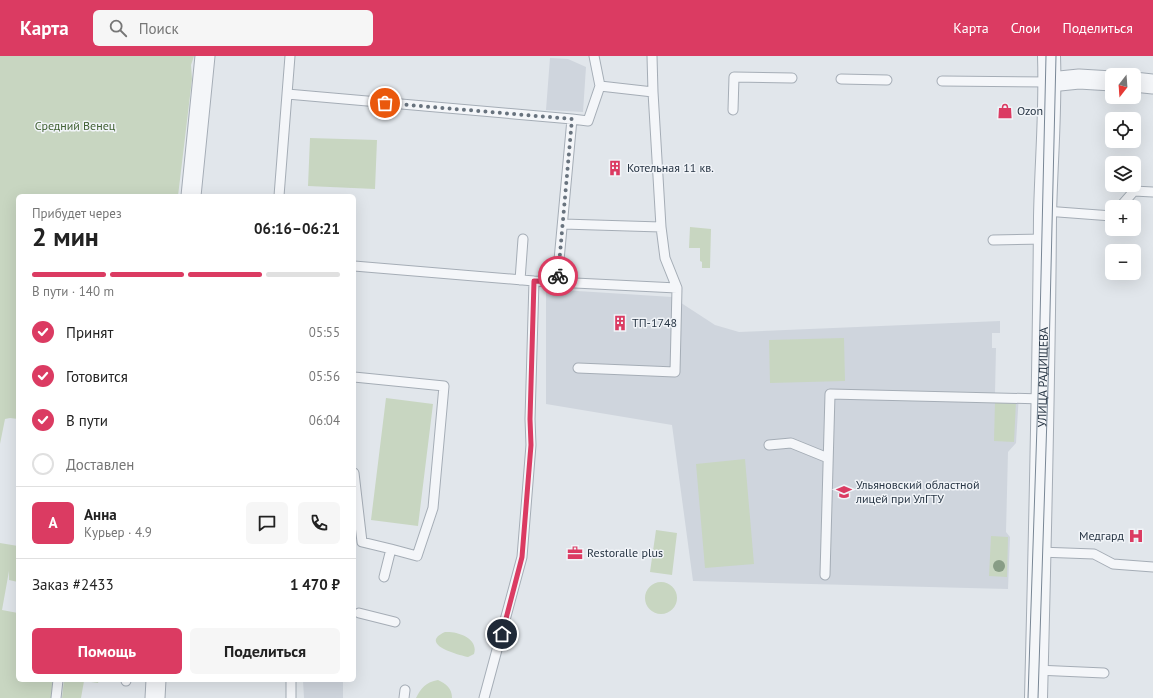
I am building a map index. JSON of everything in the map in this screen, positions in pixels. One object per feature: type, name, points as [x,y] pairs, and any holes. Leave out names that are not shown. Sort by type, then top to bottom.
[{"type":"street","points":[[191,194],[205,56]]},
{"type":"street","name":"УЛИЦА РАДИЩЕВА","points":[[1036,698],[1043,399],[1045,211],[1050,82],[1049,56]]},
{"type":"street","points":[[1050,82],[1079,78],[1105,80]]},
{"type":"street","points":[[1141,83],[1153,84]]},
{"type":"street","points":[[155,698],[156,682]]},
{"type":"lane","points":[[279,194],[290,56]]},
{"type":"lane","points":[[287,94],[532,121],[572,119],[588,121],[600,86],[594,56]]},
{"type":"lane","points":[[578,368],[675,372],[677,288],[665,258],[661,227],[652,56]]},
{"type":"lane","points":[[733,110],[734,77],[792,78]]},
{"type":"lane","points":[[841,79],[887,80]]},
{"type":"lane","points":[[942,81],[1050,82]]},
{"type":"lane","points":[[600,86],[653,92]]},
{"type":"lane","points":[[557,282],[572,119]]},
{"type":"lane","points":[[1126,200],[1134,191],[1153,192]]},
{"type":"lane","points":[[1045,211],[1105,215]]},
{"type":"lane","points":[[563,224],[661,227]]},
{"type":"lane","points":[[520,280],[523,238]]},
{"type":"lane","points":[[993,240],[1045,238]]},
{"type":"lane","points":[[356,266],[534,281],[677,288]]},
{"type":"lane","points":[[484,698],[522,557],[531,445],[530,419],[534,281]]},
{"type":"lane","points":[[356,377],[444,386],[433,508],[418,556],[362,542],[356,490]]},
{"type":"lane","points":[[825,576],[830,394],[1043,399]]},
{"type":"lane","points":[[769,445],[791,443],[828,458]]},
{"type":"lane","points":[[384,577],[391,549]]},
{"type":"lane","points":[[1039,552],[1094,554],[1113,564],[1153,567]]},
{"type":"lane","points":[[375,617],[377,608]]},
{"type":"lane","points":[[359,613],[395,622]]},
{"type":"lane","points":[[1036,670],[1104,672]]},
{"type":"lane","points":[[56,698],[58,682]]},
{"type":"lane","points":[[291,682],[291,698]]},
{"type":"shaded area","points":[[550,58],[568,59],[586,67],[583,112],[546,110]]},
{"type":"shaded area","name":"Ульяновский областной лицей при УлГТУ","points":[[546,289],[672,297],[715,325],[739,332],[1000,321],[1000,333],[992,333],[992,348],[996,348],[995,393],[1019,394],[1016,443],[1008,452],[1006,532],[1010,537],[1008,589],[693,581],[672,425],[546,404]]},
{"type":"shaded area","points":[[303,682],[343,682],[343,698],[304,698]]},
{"type":"green space","name":"Средний Венец","points":[[0,56],[194,56],[191,65],[192,79],[178,194],[16,194],[16,419],[5,419],[0,444]]},
{"type":"green space","points":[[310,138],[377,140],[375,189],[308,186]]},
{"type":"green space","points":[[690,227],[711,229],[710,268],[702,268],[702,262],[700,261],[700,248],[689,248]]},
{"type":"green space","points":[[844,338],[845,381],[770,383],[769,340]]},
{"type":"green space","points":[[386,398],[433,404],[418,526],[371,520]]},
{"type":"green space","points":[[995,401],[1016,401],[1014,442],[994,441]]},
{"type":"green space","points":[[745,459],[754,564],[705,568],[696,464]]},
{"type":"green space","points":[[656,530],[677,533],[672,575],[650,572]]},
{"type":"green space","points":[[991,536],[1008,537],[1007,577],[989,576]]},
{"type":"green space","points":[[0,543],[16,546],[16,582],[9,580],[9,571],[2,610],[16,613],[16,682],[54,682],[52,698],[0,698]]},
{"type":"green space","points":[[661,582],[670,585],[674,589],[677,598],[674,607],[670,611],[661,614],[652,611],[648,607],[645,598],[648,589],[652,585]]},
{"type":"green space","points":[[445,632],[461,634],[470,640],[475,648],[474,654],[468,657],[463,656],[438,645],[436,641],[438,636]]},
{"type":"green space","points":[[438,680],[448,687],[452,698],[416,698],[424,686],[430,682]]},
{"type":"green space","points":[[64,682],[84,682],[81,698],[62,698]]},
{"type":"tram line","points":[[1028,698],[1039,365],[1046,56]]},
{"type":"tram line","points":[[1038,698],[1049,354],[1056,56]]},
{"type":"way so far","points":[[385,103],[572,119],[558,276]]},
{"type":"place","name":"Ozon","points":[[1005,111]]},
{"type":"place","name":"Котельная 11 кв.","points":[[615,168]]},
{"type":"place","name":"ТП-1748","points":[[620,323]]},
{"type":"place","name":"Ульяновский областной лицей при УлГТУ","points":[[844,492]]},
{"type":"place","name":"Медгард","points":[[1136,536]]},
{"type":"place","name":"Restoralle plus","points":[[575,553]]},
{"type":"route","points":[[502,634],[522,557],[531,445],[530,419],[534,281],[557,282],[558,276]]}]
